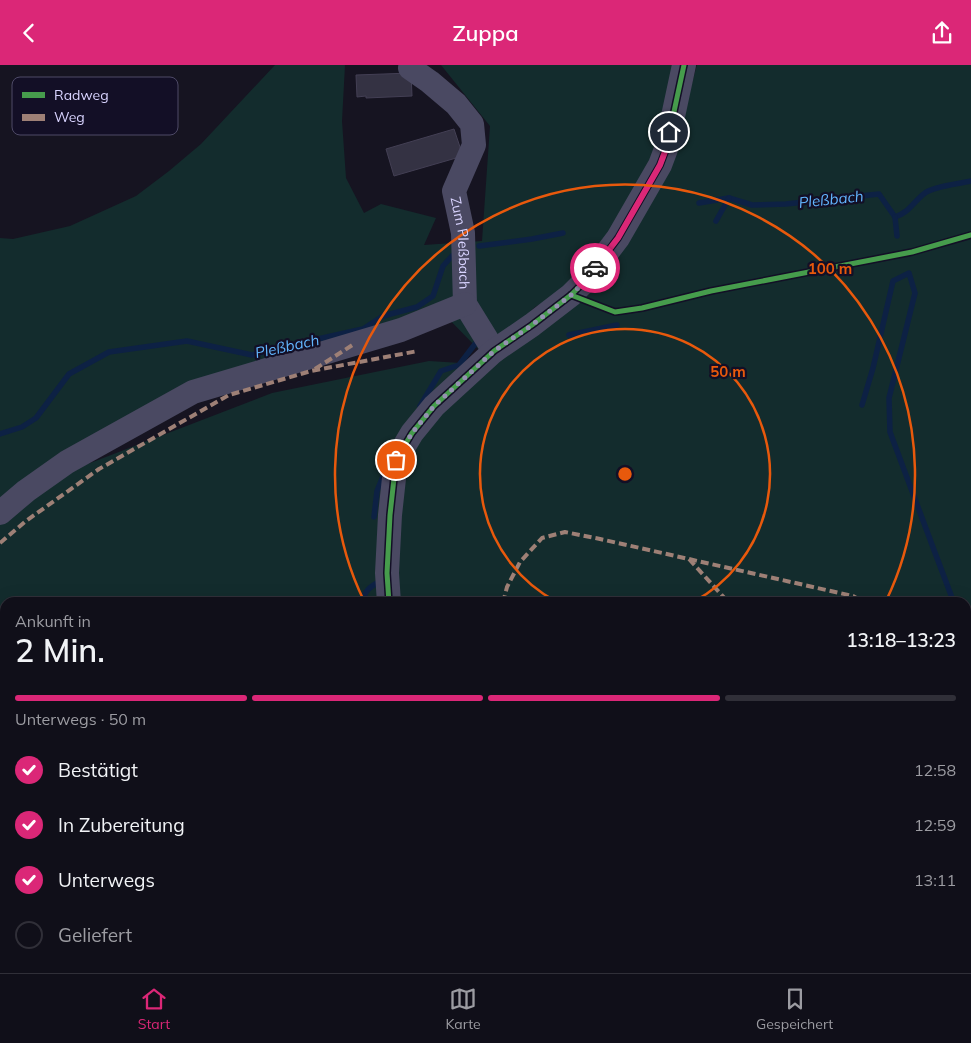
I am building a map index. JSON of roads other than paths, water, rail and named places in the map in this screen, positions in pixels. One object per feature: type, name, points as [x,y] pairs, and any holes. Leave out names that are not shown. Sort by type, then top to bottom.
[{"type":"street","points":[[389,597],[387,573],[390,515],[396,460],[412,433],[434,406],[494,351],[571,295],[587,279],[618,238],[660,165],[666,149],[684,65]]},
{"type":"street","name":"Zum Pleßbach","points":[[410,68],[456,104],[472,123],[474,145],[454,191],[463,233],[465,304],[494,351]]},
{"type":"street","points":[[0,513],[26,491],[67,462],[193,392],[401,330],[465,304]]},
{"type":"waterway","name":"Pleßbach","points":[[699,203],[729,198],[752,205],[786,204],[879,194],[895,217],[911,207],[921,196],[929,191],[971,181]]},
{"type":"waterway","points":[[716,221],[729,198]]},
{"type":"waterway","points":[[895,217],[897,236]]},
{"type":"waterway","name":"Pleßbach","points":[[479,246],[563,233]]},
{"type":"waterway","name":"Pleßbach","points":[[0,434],[22,427],[36,418],[69,374],[109,352],[187,341],[252,355],[363,329],[383,316],[417,307],[433,296],[443,266],[452,256]]},
{"type":"waterway","points":[[862,405],[873,368],[893,281],[909,273],[915,293],[889,398],[890,432],[952,597]]},
{"type":"waterway","points":[[569,335],[617,325]]},
{"type":"waterway","points":[[420,406],[441,371],[459,365],[475,344]]},
{"type":"waterway","points":[[374,517],[377,491],[384,474]]},
{"type":"waterway","points":[[364,597],[367,590],[379,582]]}]
